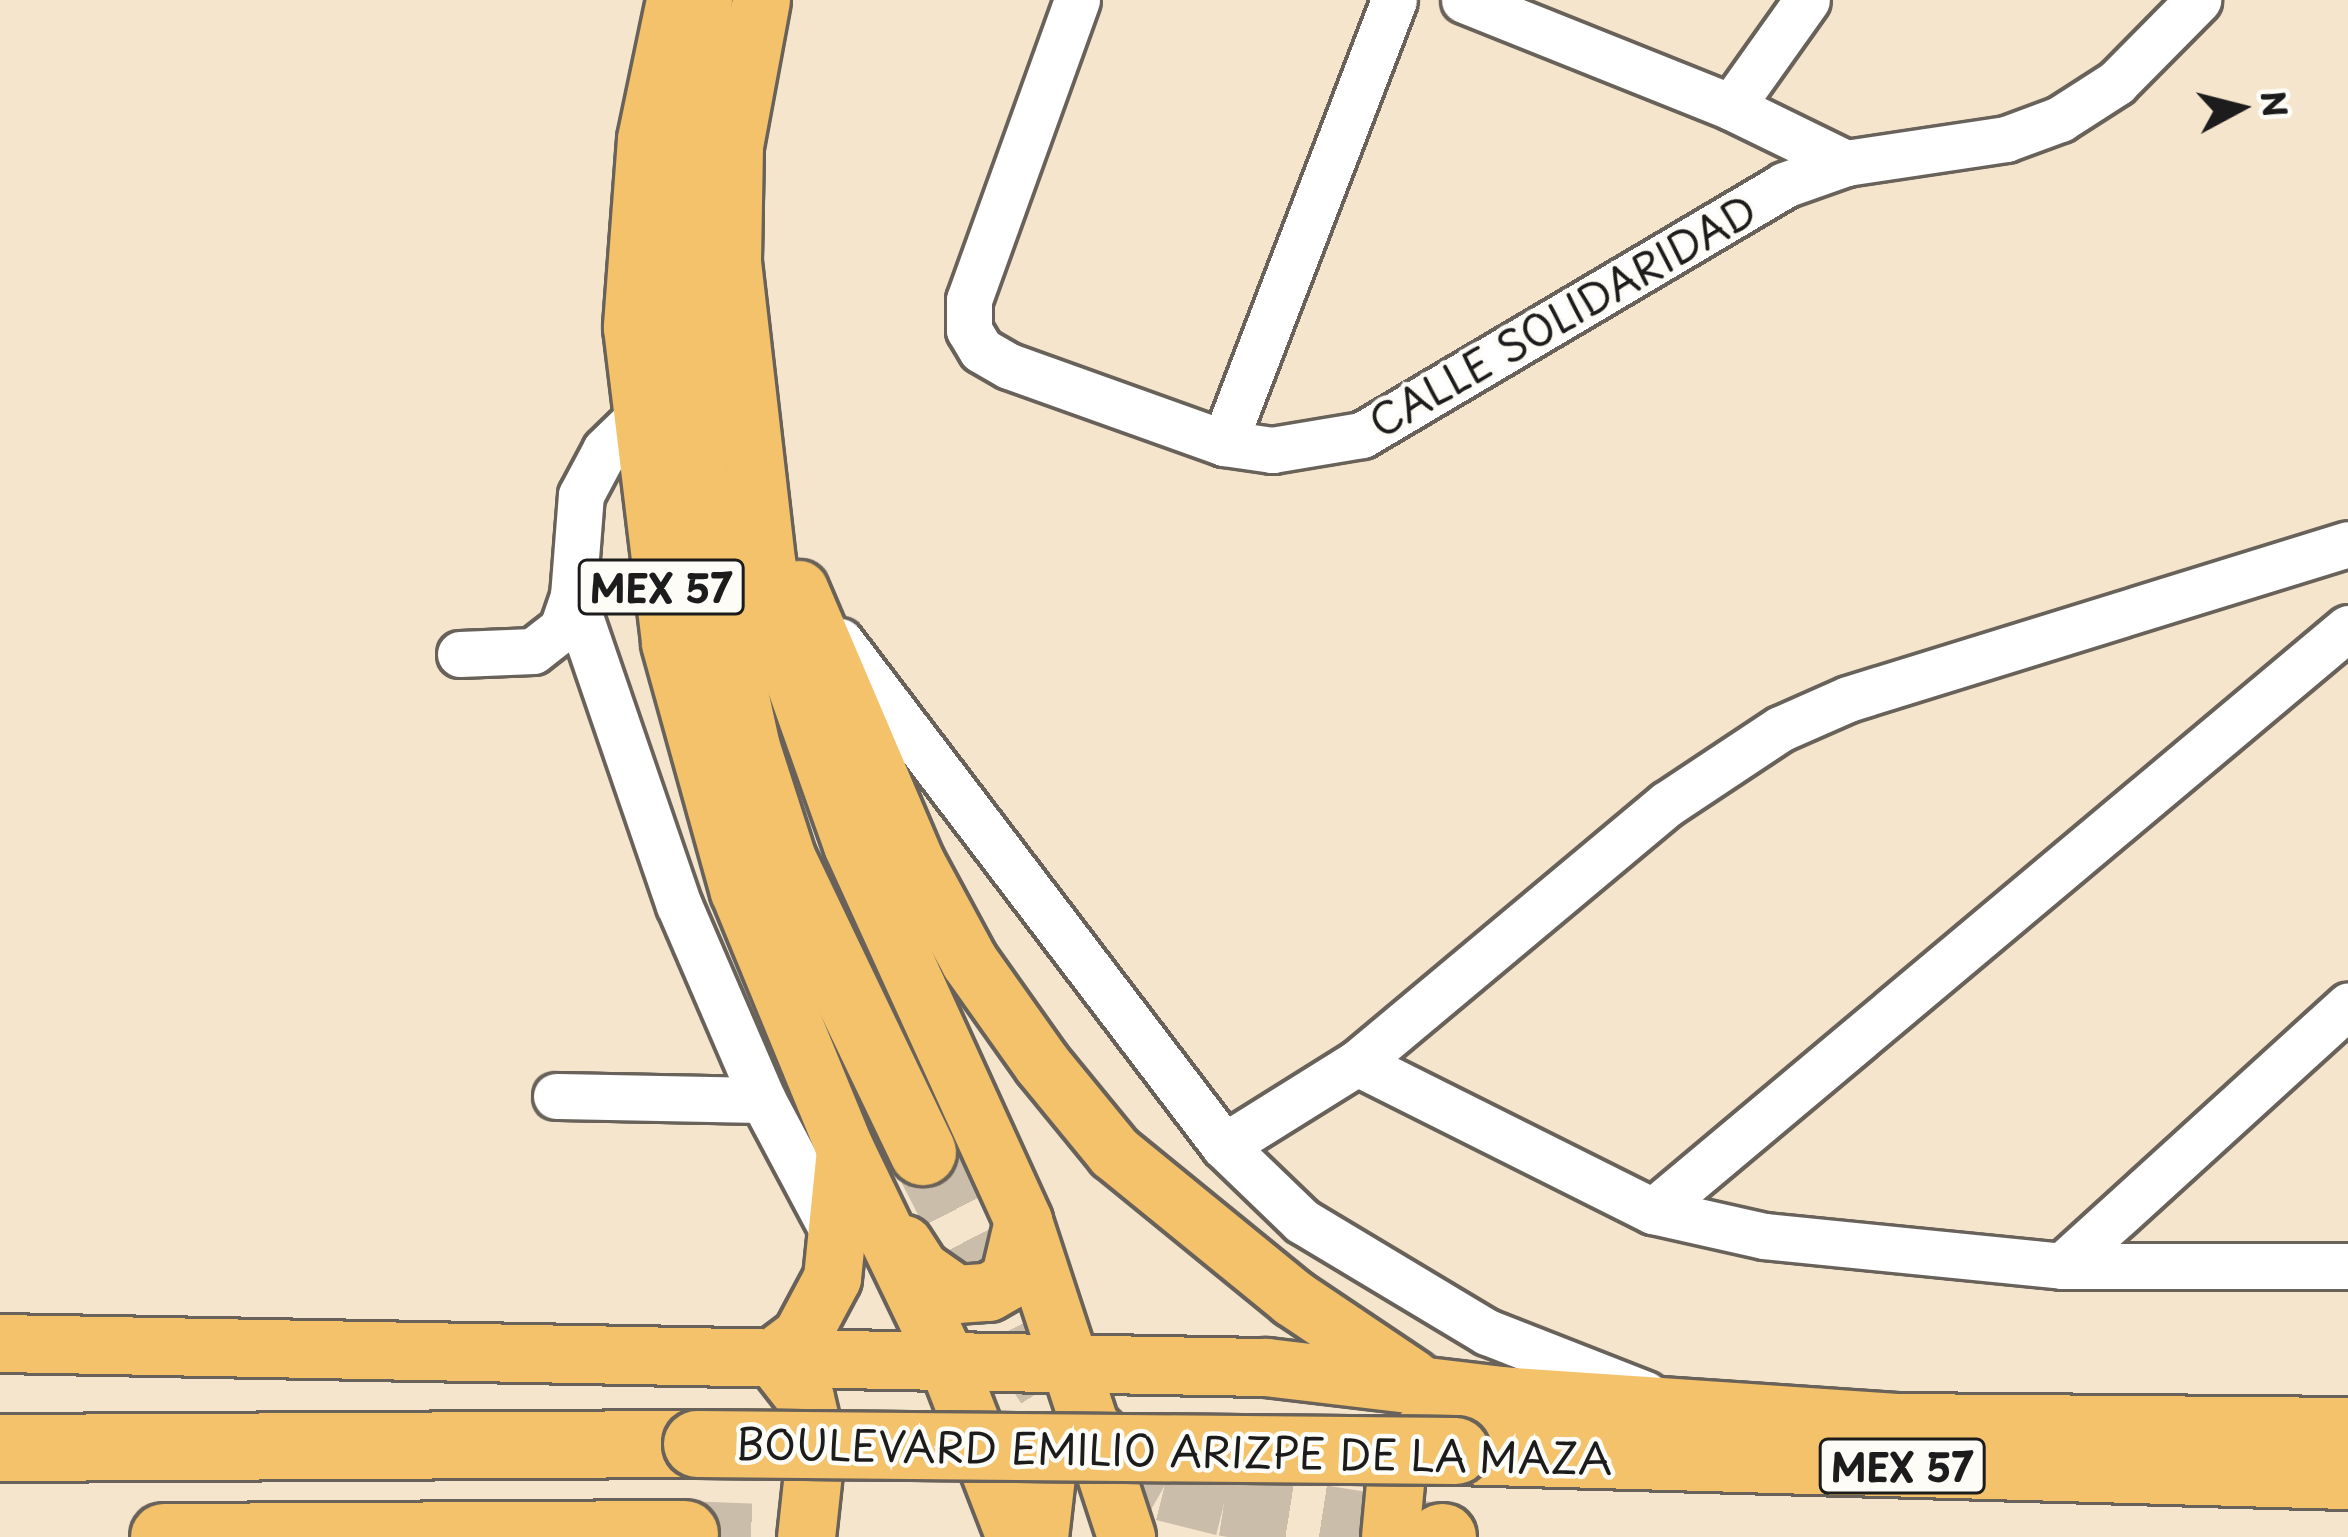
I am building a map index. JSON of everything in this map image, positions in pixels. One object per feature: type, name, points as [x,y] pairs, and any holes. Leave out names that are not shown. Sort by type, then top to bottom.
[{"type":"highway","points":[[699,0],[687,330],[695,473],[716,607],[747,748],[783,860],[922,1152]]},
{"type":"highway","name":"BOULEVARD EMILIO ARIZPE DE LA MAZA","points":[[0,1448],[697,1444],[1456,1451],[2348,1476]]},
{"type":"highway","points":[[164,1537],[685,1534]]},
{"type":"main road","name":"MEX 57","points":[[675,0],[657,66],[636,229],[632,327],[670,644],[739,891],[845,1149],[946,1359],[1015,1537]]},
{"type":"main road","name":"MEX 57","points":[[761,0],[734,145],[732,262],[746,419],[766,561],[812,740],[1023,1221],[1126,1537]]},
{"type":"main road","points":[[746,419],[786,560],[915,860],[969,961],[1042,1064],[1114,1152],[1207,1230],[1419,1382]]},
{"type":"main road","points":[[845,1149],[920,1269],[956,1294],[988,1292],[1009,1280],[1023,1221]]},
{"type":"main road","points":[[806,1537],[816,1445],[805,1398],[772,1357],[801,1336],[823,1295],[837,1239],[845,1149]]},
{"type":"main road","name":"BOULEVARD EMILIO ARIZPE DE LA MAZA","points":[[0,1343],[1266,1367],[1500,1395]]},
{"type":"main road","points":[[1390,1537],[1396,1472],[1420,1434],[1500,1395]]},
{"type":"main road","points":[[1040,1537],[1047,1466],[1060,1448],[1095,1433],[1253,1432],[1500,1395],[1897,1422],[2348,1426]]},
{"type":"street","name":"CALLE SOLIDARIDAD","points":[[1078,0],[968,299],[968,330],[981,350],[1224,443],[1272,451],[1362,435],[1490,366],[1711,223],[1846,163],[2006,139],[2060,119],[2116,83],[2198,0]]},
{"type":"street","points":[[1224,443],[1394,0]]},
{"type":"street","points":[[1464,0],[1731,107],[1846,163]]},
{"type":"street","points":[[1731,107],[1807,0]]},
{"type":"street","points":[[460,654],[533,651],[562,628],[573,596],[581,495],[604,450],[640,416]]},
{"type":"street","points":[[1224,1146],[1358,1064],[1667,804],[1780,729],[1848,699],[2348,544]]},
{"type":"street","points":[[786,560],[942,784],[1224,1146],[1302,1221],[1384,1277],[1486,1332],[1670,1404]]},
{"type":"street","points":[[573,596],[639,805],[764,1100],[837,1239]]},
{"type":"street","points":[[1653,1211],[2348,628]]},
{"type":"street","points":[[2062,1266],[2348,1006]]},
{"type":"street","points":[[1358,1064],[1653,1211],[1887,1253],[2062,1266],[2348,1266]]},
{"type":"street","points":[[556,1096],[764,1100]]},
{"type":"tunnel","points":[[923,1152],[1014,1330],[1066,1413],[1108,1456],[1164,1488],[1224,1503],[1442,1537]]},
{"type":"tunnel","points":[[685,1534],[762,1537]]}]
